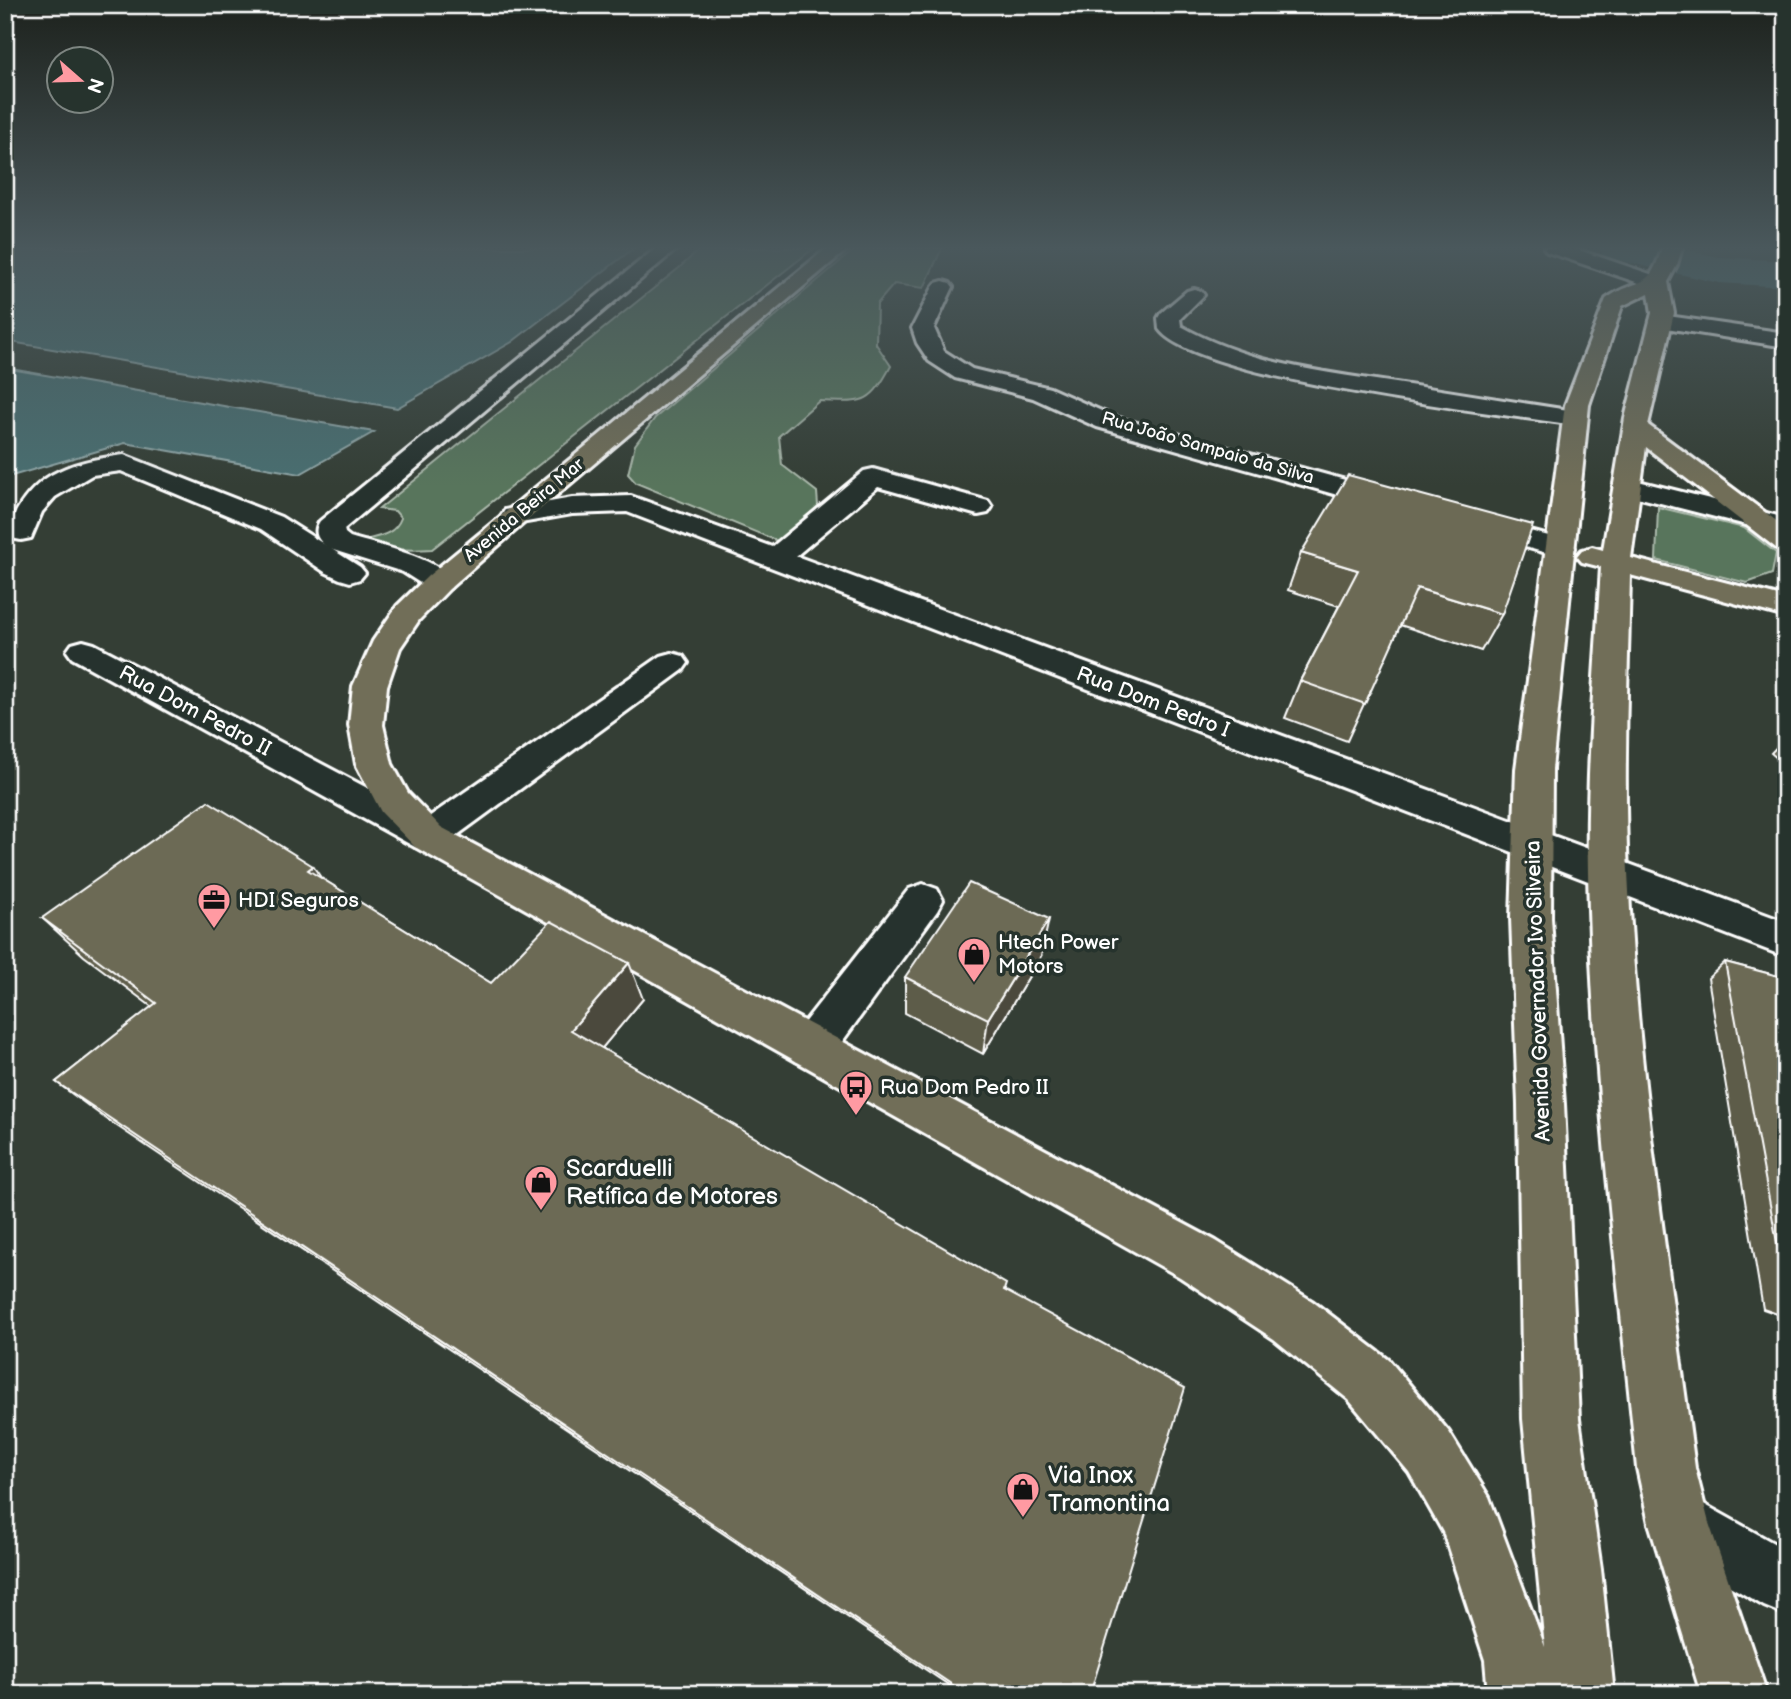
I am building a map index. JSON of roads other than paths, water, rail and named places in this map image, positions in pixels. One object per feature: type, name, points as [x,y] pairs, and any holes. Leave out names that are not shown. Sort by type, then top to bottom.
[{"type":"main road","name":"Avenida Beira Mar","points":[[428,837],[394,802],[374,764],[366,725],[370,685],[384,648],[408,613],[439,582],[743,327]]},
{"type":"main road","name":"Avenida Governador Ivo Silveira","points":[[1581,1694],[1570,1569],[1551,1419],[1541,1104],[1531,918],[1532,843],[1534,769],[1575,418],[1577,405],[1604,327]]},
{"type":"main road","points":[[1660,327],[1636,428],[1616,563],[1608,749],[1608,874],[1623,1100],[1666,1468],[1679,1523],[1734,1694]]},
{"type":"main road","points":[[1636,428],[1786,542]]},
{"type":"main road","points":[[1561,548],[1784,606]]},
{"type":"main road","name":"Rua Dom Pedro II","points":[[428,837],[1198,1259],[1293,1320],[1369,1380],[1429,1452],[1468,1518],[1517,1660],[1521,1694]]},
{"type":"street","points":[[439,582],[413,566],[340,543],[331,537],[330,527],[572,327]]},
{"type":"street","name":"Rua João Sampaio da Silva","points":[[923,327],[927,345],[946,365],[975,376],[1036,391],[1081,408],[1106,422],[1414,507]]},
{"type":"street","points":[[1170,327],[1189,342],[1238,358],[1320,378],[1575,418]]},
{"type":"street","points":[[1702,327],[1786,340]]},
{"type":"street","points":[[21,532],[29,509],[45,491],[85,468],[124,463],[271,523],[335,566],[360,577],[400,583],[439,582]]},
{"type":"street","points":[[775,559],[873,477],[978,507]]},
{"type":"street","points":[[1626,486],[1786,527]]},
{"type":"street","name":"Rua Dom Pedro I","points":[[515,516],[554,507],[593,503],[631,504],[1786,940]]},
{"type":"street","points":[[1454,518],[1561,548]]},
{"type":"street","name":"Rua Dom Pedro II","points":[[83,651],[428,837]]},
{"type":"street","points":[[428,837],[672,663]]},
{"type":"street","name":"Rua Dom Pedro II","points":[[307,771],[338,772],[374,764]]},
{"type":"street","points":[[812,1047],[923,900]]},
{"type":"street","points":[[1679,1523],[1786,1584]]},
{"type":"water","points":[[5,327],[531,327],[512,342],[397,408],[5,341]]},
{"type":"water","points":[[5,368],[374,432],[300,474],[125,443],[5,478]]},
{"type":"place","name":"HDI Seguros","points":[[214,930]]},
{"type":"place","name":"Htech Power Motors","points":[[974,984]]},
{"type":"place","name":"Rua Dom Pedro II","points":[[856,1117]]},
{"type":"place","name":"Scarduelli Retífica de Motores","points":[[541,1212]]},
{"type":"place","name":"Via Inox Tramontina","points":[[1023,1519]]}]
